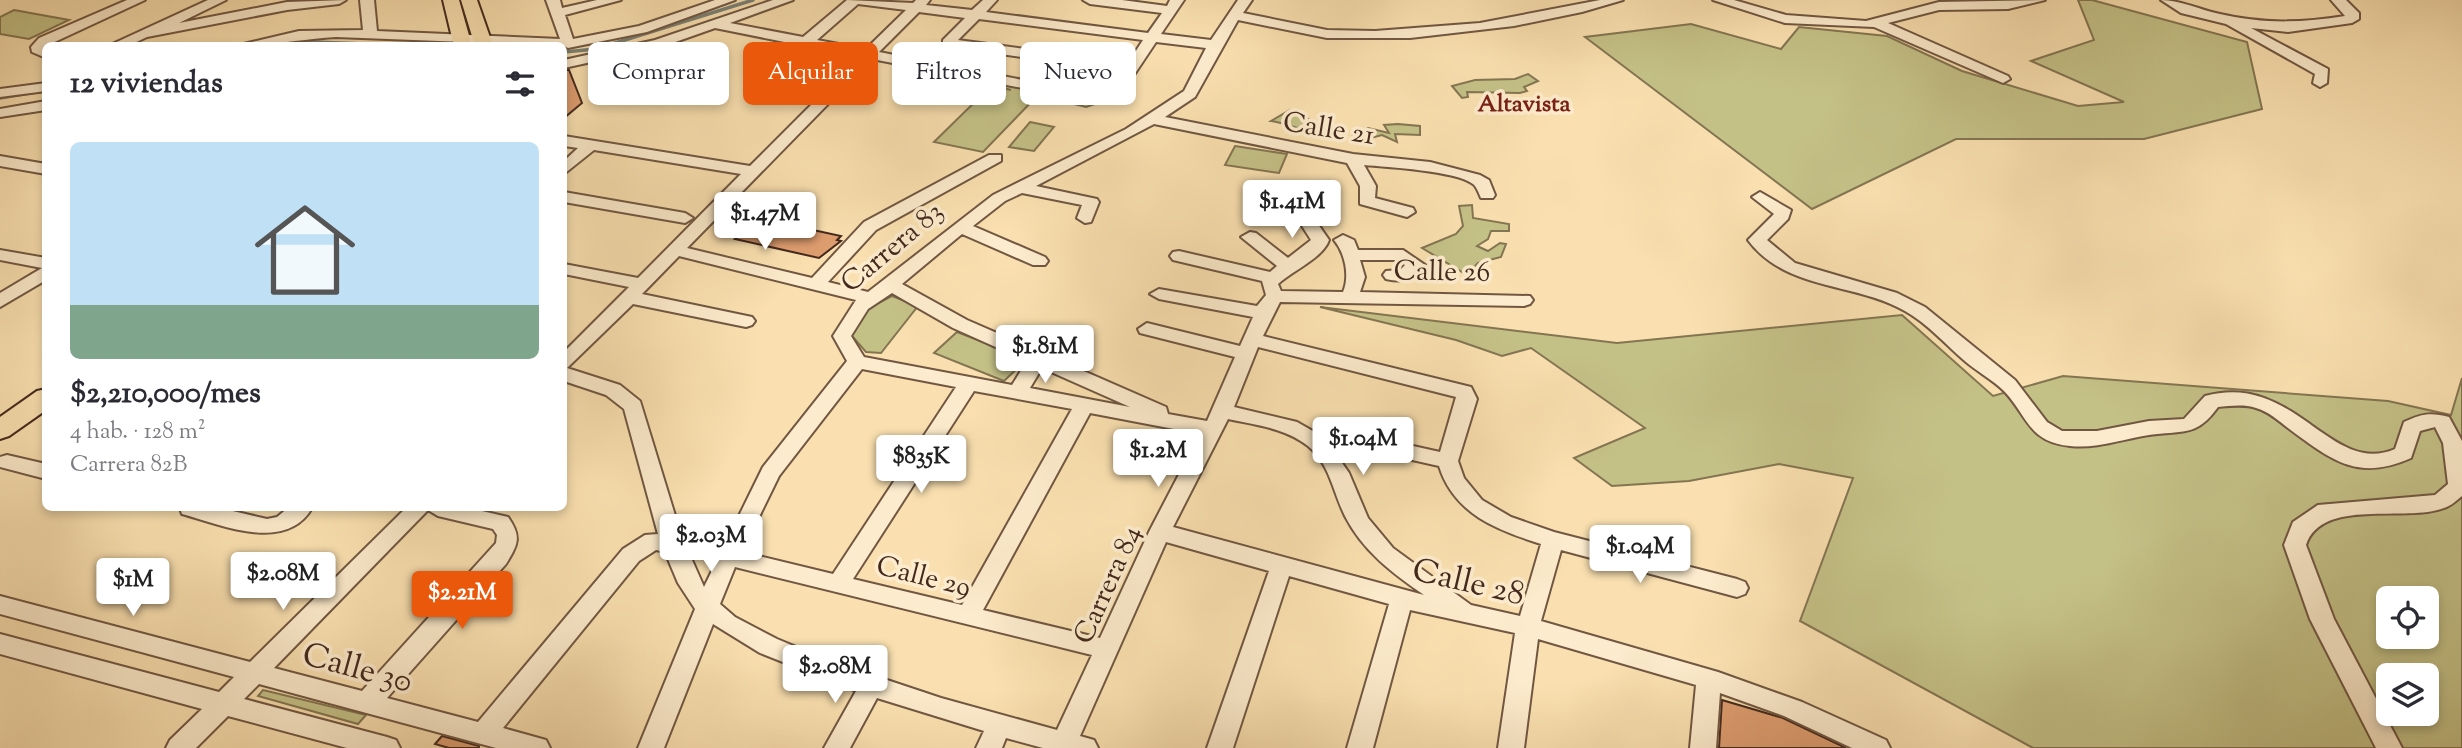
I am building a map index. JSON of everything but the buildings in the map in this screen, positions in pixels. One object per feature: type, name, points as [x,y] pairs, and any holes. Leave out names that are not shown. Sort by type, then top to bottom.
[{"type":"main road","points":[[450,0],[463,42]]},
{"type":"main road","points":[[469,0],[484,42]]},
{"type":"main road","points":[[0,415],[42,386]]},
{"type":"main road","points":[[0,430],[42,400]]},
{"type":"street","points":[[55,42],[138,0]]},
{"type":"street","points":[[124,42],[219,0]]},
{"type":"street","points":[[141,34],[286,3],[339,0]]},
{"type":"street","points":[[367,0],[370,33]]},
{"type":"street","points":[[614,0],[555,6],[568,44],[647,37],[718,25],[786,0]]},
{"type":"street","points":[[567,64],[594,60],[728,0]]},
{"type":"street","points":[[718,25],[806,42],[856,0],[920,4],[975,16],[1215,45]]},
{"type":"street","points":[[990,0],[948,43],[1020,53]]},
{"type":"street","points":[[1090,0],[1174,5]]},
{"type":"street","name":"Carrera 83","points":[[857,362],[842,336],[851,318],[870,298],[891,285],[960,227],[1017,187],[1154,119],[1190,94],[1215,45],[1245,0]]},
{"type":"street","points":[[1235,16],[1340,35],[1451,31],[1562,15],[1616,0]]},
{"type":"street","points":[[1720,0],[1785,19],[1847,25],[1878,24],[1935,3],[2038,0]]},
{"type":"street","points":[[2168,0],[2179,9],[2234,15],[2281,28],[2352,19],[2352,13],[2338,0]]},
{"type":"street","points":[[878,47],[920,4]]},
{"type":"street","points":[[1136,60],[1174,5]]},
{"type":"street","points":[[2234,15],[2232,24],[2323,72],[2320,83]]},
{"type":"street","points":[[1878,24],[2003,79]]},
{"type":"street","points":[[296,41],[370,33],[463,42]]},
{"type":"street","points":[[878,57],[1020,85]]},
{"type":"street","points":[[5,92],[42,78]]},
{"type":"street","points":[[5,92],[42,87]]},
{"type":"street","points":[[567,360],[633,290],[819,105]]},
{"type":"street","points":[[0,113],[42,106]]},
{"type":"street","name":"Calle 21","points":[[1154,119],[1353,159],[1414,164],[1474,178],[1482,183],[1487,195]]},
{"type":"street","points":[[567,141],[751,171]]},
{"type":"street","points":[[567,166],[591,145]]},
{"type":"street","points":[[816,285],[870,226],[995,158]]},
{"type":"street","points":[[1353,159],[1368,186],[1366,201],[1370,205],[1407,212]]},
{"type":"street","points":[[0,161],[42,168]]},
{"type":"street","points":[[1017,187],[1091,202],[1085,218]]},
{"type":"street","points":[[1760,197],[1783,210],[1782,215],[1757,240],[1766,252],[1792,271],[1875,292],[1907,304],[1929,318],[2011,387],[2045,430],[2069,438],[2094,439],[2155,427],[2187,427],[2201,416],[2212,401],[2241,398],[2269,406],[2325,447],[2358,460],[2389,462],[2404,453],[2411,427],[2427,419],[2442,422],[2453,443],[2459,487],[2440,502],[2326,511],[2301,528],[2295,545],[2322,619],[2389,748]]},
{"type":"street","points":[[567,198],[685,218]]},
{"type":"street","points":[[1159,294],[1275,288],[1318,246],[1320,240],[1303,215]]},
{"type":"street","points":[[960,227],[1040,261]]},
{"type":"street","points":[[1250,237],[1275,288]]},
{"type":"street","points":[[1350,295],[1357,281],[1357,270],[1346,247],[1412,269]]},
{"type":"street","points":[[674,250],[870,298]]},
{"type":"street","points":[[0,255],[42,262]]},
{"type":"street","name":"Calle 26","points":[[1179,256],[1275,288],[1350,295],[1524,300]]},
{"type":"street","points":[[567,271],[746,321]]},
{"type":"street","points":[[0,301],[42,275]]},
{"type":"street","points":[[891,285],[960,324],[1184,424]]},
{"type":"street","name":"Carrera 84","points":[[1075,746],[1107,649],[1160,532],[1217,420],[1275,288]]},
{"type":"street","points":[[1147,329],[1250,347],[1464,392],[1467,399],[1448,461],[1455,480],[1476,508],[1517,528],[1553,540],[1737,589]]},
{"type":"street","points":[[1018,392],[1038,358]]},
{"type":"street","points":[[651,748],[728,557],[770,472],[857,362],[1184,424],[1217,420],[1289,426],[1311,435],[1325,448],[1338,470],[1353,511],[1366,534],[1402,566],[1470,615]]},
{"type":"street","points":[[567,375],[613,390],[633,406],[674,546],[699,599],[708,610],[763,644],[872,685],[994,737],[1075,746]]},
{"type":"street","points":[[838,584],[969,383]]},
{"type":"street","points":[[968,616],[1084,405]]},
{"type":"street","points":[[1350,439],[1448,461]]},
{"type":"street","points":[[7,462],[42,471]]},
{"type":"street","points":[[201,511],[254,525],[274,527],[297,511]]},
{"type":"street","points":[[178,748],[416,511]]},
{"type":"street","points":[[367,703],[498,558],[507,544],[508,534],[500,523],[450,511]]},
{"type":"street","name":"Calle 28","points":[[1160,532],[1402,599],[1528,627],[1709,679],[1793,709],[1877,748]]},
{"type":"street","points":[[1511,748],[1528,627],[1553,540]]},
{"type":"street","points":[[483,734],[631,555],[653,541],[674,546]]},
{"type":"street","name":"Calle 29","points":[[728,557],[1107,649]]},
{"type":"street","points":[[1220,748],[1282,565]]},
{"type":"street","points":[[1360,748],[1402,599]]},
{"type":"street","name":"Calle 30","points":[[0,606],[537,748]]},
{"type":"street","points":[[0,644],[387,748]]},
{"type":"street","points":[[1703,748],[1709,679]]},
{"type":"street","points":[[837,748],[872,685]]},
{"type":"shaded area","points":[[2078,0],[2092,0],[2247,42],[2262,109],[2144,139],[1956,139],[1812,209],[1585,37],[1691,24],[1781,49],[1799,27],[1887,36],[1962,71],[2078,106],[2124,102],[2031,61],[2094,40]]},
{"type":"shaded area","points":[[14,10],[69,20],[29,39],[0,34],[0,17]]},
{"type":"shaded area","points":[[1528,74],[1538,81],[1524,87],[1527,91],[1520,93],[1467,92],[1468,97],[1462,98],[1452,86],[1475,80],[1515,79]]},
{"type":"shaded area","points":[[1006,84],[1020,86],[1020,105],[1028,105],[983,152],[934,142],[972,105],[1006,105],[1006,89],[1011,90],[1006,89]]},
{"type":"shaded area","points":[[1290,110],[1322,126],[1302,129],[1271,121]]},
{"type":"shaded area","points":[[1030,122],[1054,127],[1034,151],[1009,147]]},
{"type":"shaded area","points":[[1384,125],[1420,126],[1420,135],[1395,134],[1397,142],[1382,135],[1367,139],[1354,135],[1368,128],[1389,133]]},
{"type":"shaded area","points":[[1235,146],[1287,154],[1279,173],[1225,165]]},
{"type":"shaded area","points":[[1472,205],[1473,218],[1509,224],[1509,231],[1491,231],[1488,239],[1477,246],[1488,251],[1500,243],[1506,244],[1501,257],[1478,263],[1467,275],[1422,248],[1456,234],[1463,226],[1459,206]]},
{"type":"shaded area","points":[[892,296],[918,306],[881,353],[866,352],[852,336],[861,312]]},
{"type":"shaded area","points":[[1320,307],[1617,343],[1902,315],[1993,396],[2063,376],[2388,401],[2451,415],[2462,378],[2462,748],[2033,748],[1800,621],[1853,478],[1779,464],[1689,481],[1612,486],[1574,458],[1645,428],[1531,348],[1502,356],[1456,340]]},
{"type":"shaded area","points":[[957,332],[1027,359],[1004,381],[934,353]]},
{"type":"shaded area","points":[[263,690],[366,715],[358,724],[258,696]]},
{"type":"waterway","points":[[567,52],[596,49],[753,0]]},
{"type":"waterway","points":[[0,98],[41,91]]},
{"type":"district","name":"Altavista","points":[[1524,103]]}]
